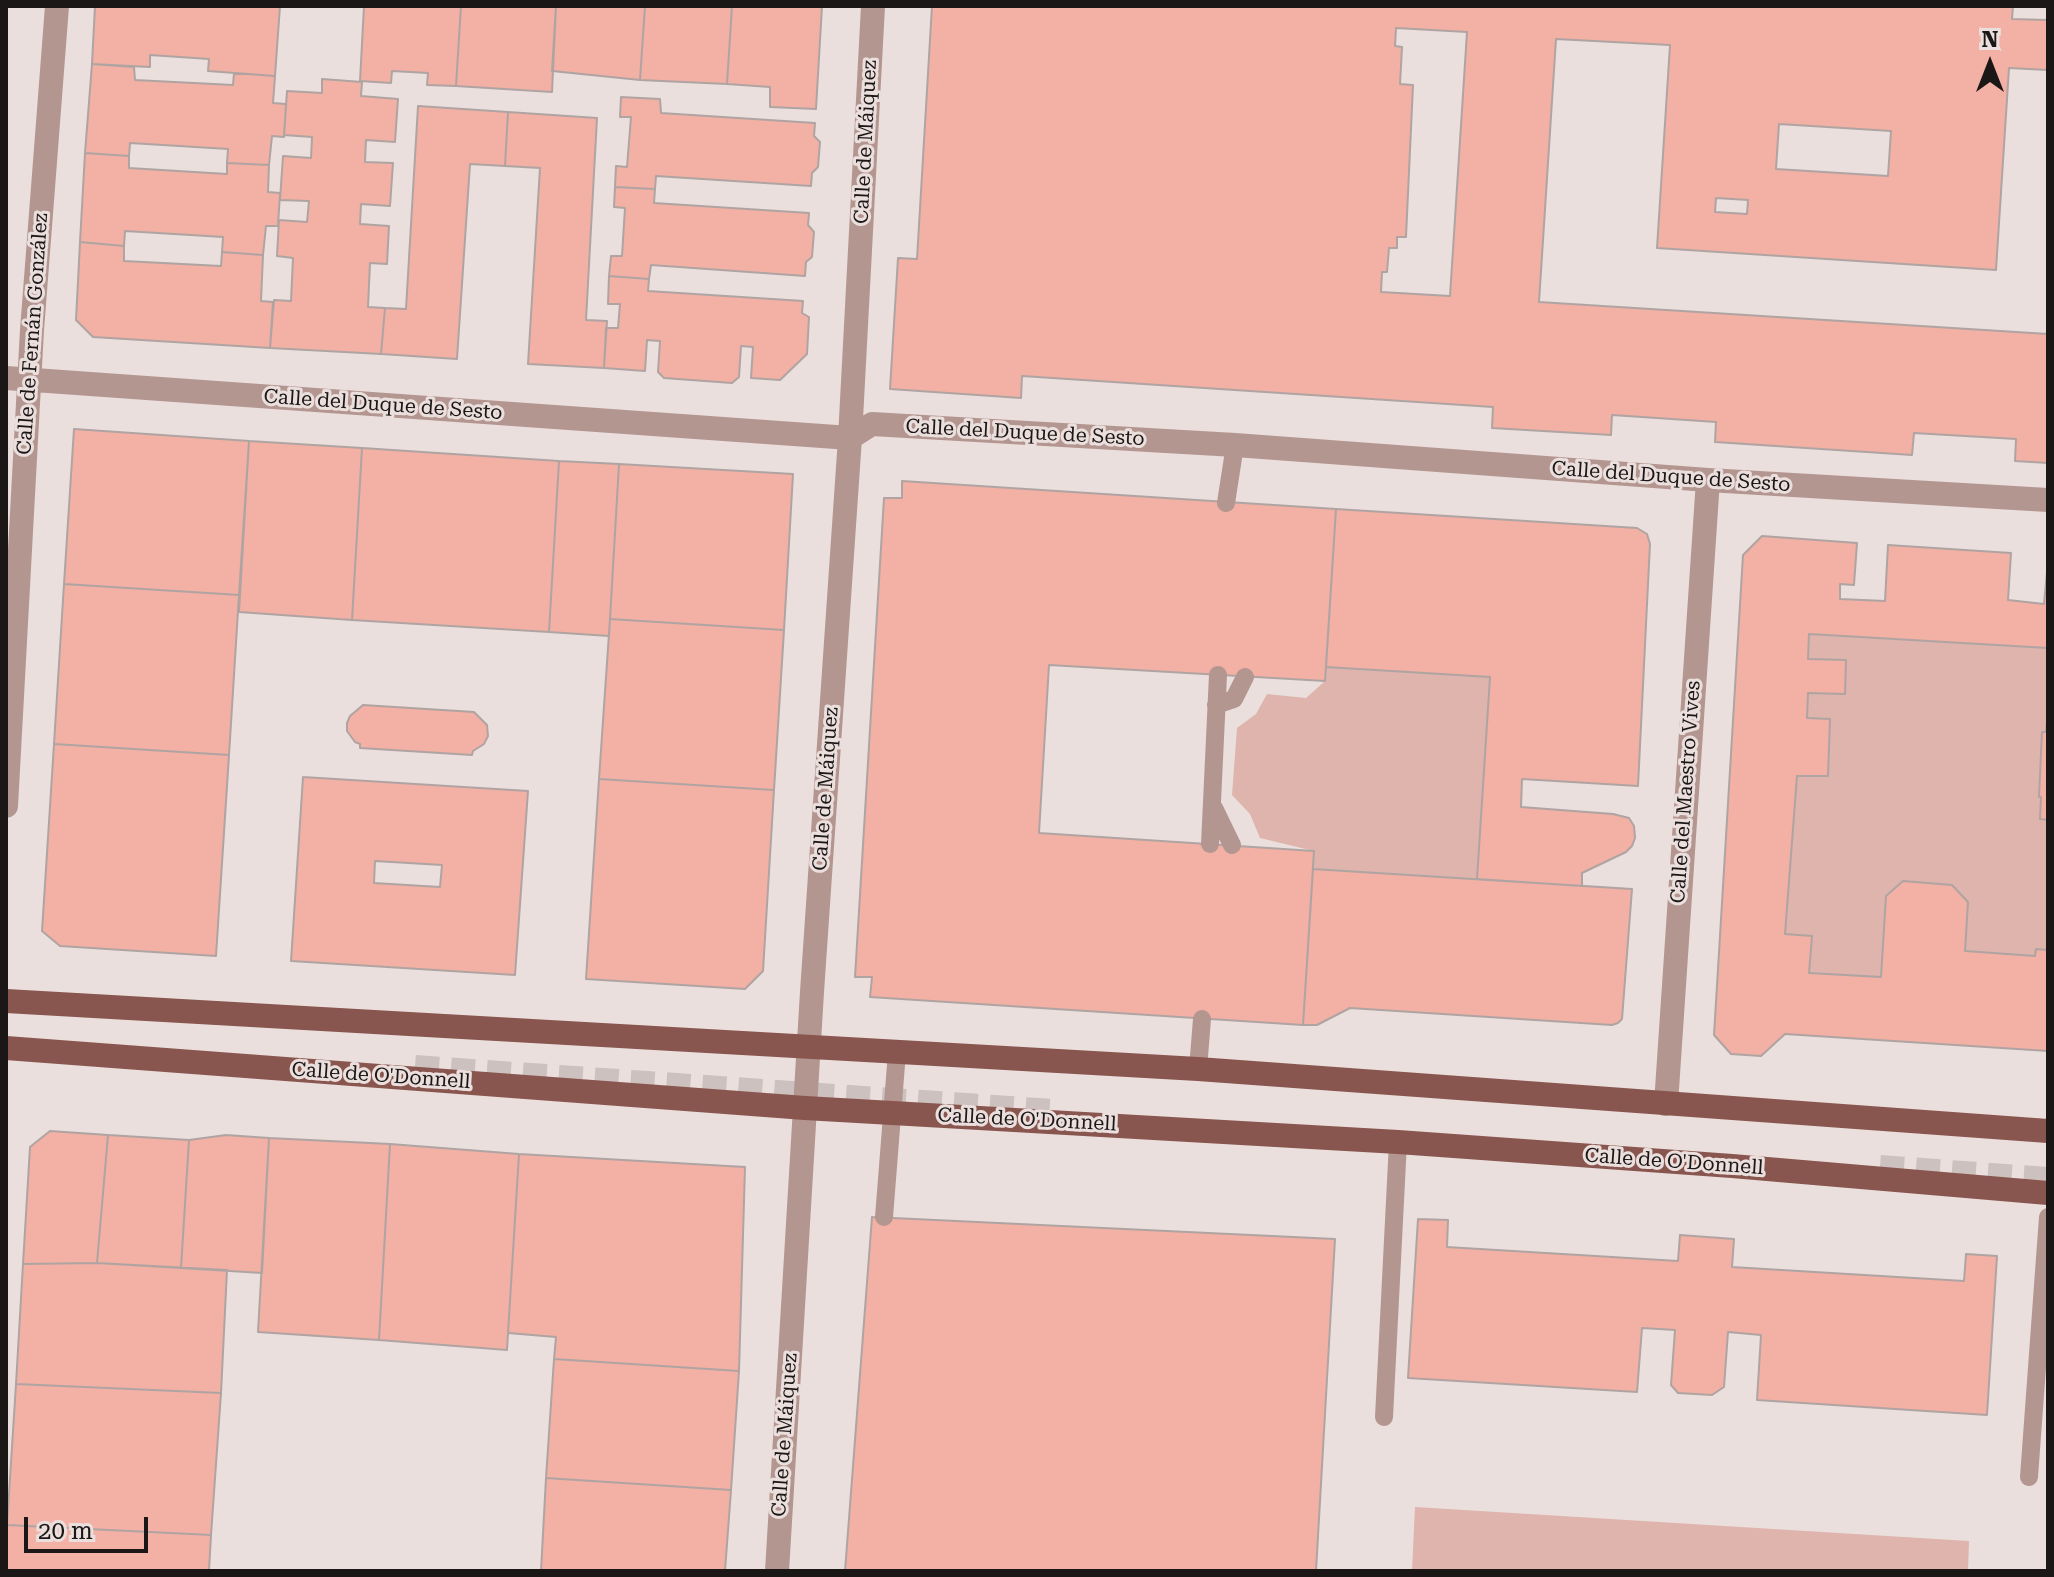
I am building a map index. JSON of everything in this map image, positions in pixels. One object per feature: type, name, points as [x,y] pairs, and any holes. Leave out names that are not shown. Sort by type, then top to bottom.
[{"type":"main road","points":[[6,1001],[1198,1069],[2048,1131]]},
{"type":"main road","name":"Calle de O'Donnell","points":[[6,1048],[805,1108],[1398,1142],[2048,1193]]},
{"type":"street","name":"Calle de Fernán González","points":[[6,806],[18,378],[57,6]]},
{"type":"street","name":"Calle de Máiquez","points":[[777,1571],[850,438],[873,6]]},
{"type":"street","name":"Calle del Duque de Sesto","points":[[18,378],[850,438],[872,424],[1235,445],[1708,480],[2048,500]]},
{"type":"street","name":"Calle del Maestro Vives","points":[[1666,1104],[1708,480]]},
{"type":"lane","points":[[1226,503],[1235,445]]},
{"type":"lane","points":[[1210,844],[1218,675]]},
{"type":"lane","points":[[1216,705],[1234,699],[1245,677]]},
{"type":"lane","points":[[1212,803],[1232,845]]},
{"type":"lane","points":[[1198,1069],[1202,1019]]},
{"type":"lane","points":[[884,1217],[897,1052]]},
{"type":"lane","points":[[1384,1417],[1398,1142]]},
{"type":"lane","points":[[2029,1477],[2048,1217]]},
{"type":"shaded area","points":[[1809,634],[2048,648],[2048,710],[2046,732],[2042,733],[2039,796],[2048,820],[2048,950],[2036,949],[2035,956],[1965,951],[1968,902],[1952,885],[1903,881],[1886,896],[1881,977],[1809,973],[1812,936],[1785,934],[1797,776],[1828,775],[1830,719],[1807,718],[1808,693],[1845,694],[1846,660],[1808,659]]},
{"type":"shaded area","points":[[1326,667],[1490,677],[1477,879],[1313,869],[1314,851],[1260,838],[1250,814],[1232,795],[1237,728],[1256,714],[1267,694],[1306,698],[1325,681]]},
{"type":"shaded area","points":[[1415,1507],[1969,1541],[1968,1571],[1412,1571]]},
{"type":"building","points":[[95,6],[280,6],[275,76],[208,71],[209,59],[150,55],[150,67],[92,64]]},
{"type":"building","points":[[364,6],[461,6],[456,86],[427,85],[428,73],[392,71],[391,83],[360,81]]},
{"type":"building","points":[[461,6],[556,6],[552,92],[456,86]]},
{"type":"building","points":[[556,6],[645,6],[640,80],[552,71]]},
{"type":"building","points":[[645,6],[732,6],[727,84],[640,80]]},
{"type":"building","points":[[732,6],[822,6],[816,109],[770,107],[770,87],[727,84]]},
{"type":"building","points":[[932,6],[2013,6],[2012,19],[2047,20],[2048,6],[2048,70],[2009,68],[1996,270],[1657,248],[1670,45],[1556,39],[1539,302],[2048,334],[2048,463],[2015,461],[2016,439],[1914,433],[1912,455],[1715,442],[1716,422],[1612,415],[1611,435],[1492,428],[1493,407],[1022,376],[1021,398],[890,389],[898,258],[917,259]],"holes":[[[1396,28],[1467,32],[1450,296],[1381,292],[1382,272],[1387,272],[1389,248],[1397,248],[1397,237],[1406,237],[1413,85],[1400,84],[1402,47],[1395,46]],[[1779,124],[1891,131],[1888,176],[1776,169]],[[1716,198],[1748,200],[1747,214],[1715,212]]]},
{"type":"building","points":[[92,64],[134,67],[135,80],[233,85],[234,73],[275,76],[273,103],[286,104],[284,137],[272,136],[269,165],[227,163],[228,149],[130,143],[129,156],[85,153]]},
{"type":"building","points":[[322,79],[362,82],[361,96],[398,99],[395,142],[366,140],[365,162],[393,163],[390,206],[361,204],[360,224],[389,226],[387,264],[370,263],[368,307],[385,308],[381,354],[270,348],[274,300],[291,301],[293,258],[277,256],[279,220],[307,222],[309,201],[280,200],[283,156],[311,158],[312,137],[284,135],[287,91],[322,93]]},
{"type":"building","points":[[621,97],[660,99],[661,113],[815,123],[814,136],[820,142],[818,167],[812,173],[811,186],[656,176],[655,189],[615,187],[616,166],[627,167],[631,117],[620,117]]},
{"type":"building","points":[[418,106],[508,112],[505,166],[470,164],[457,359],[381,354],[385,308],[406,309]]},
{"type":"building","points":[[508,112],[597,118],[586,320],[607,321],[604,368],[528,364],[540,168],[505,166]]},
{"type":"building","points":[[85,153],[129,156],[129,168],[227,174],[227,163],[269,165],[268,192],[280,193],[278,226],[266,226],[263,255],[222,252],[223,237],[125,231],[124,246],[80,242]]},
{"type":"building","points":[[615,187],[655,189],[654,203],[809,213],[808,225],[814,232],[812,257],[806,262],[805,276],[651,265],[649,279],[609,276],[611,256],[622,256],[625,208],[614,207]]},
{"type":"building","points":[[80,242],[124,246],[124,261],[221,266],[222,252],[263,255],[261,301],[273,302],[270,348],[93,337],[76,320]]},
{"type":"building","points":[[609,276],[649,279],[648,291],[803,301],[802,313],[809,317],[807,354],[780,380],[751,378],[753,347],[741,346],[739,377],[732,383],[664,378],[658,372],[660,341],[647,340],[645,371],[604,368],[606,328],[618,328],[620,304],[608,304]]},
{"type":"building","points":[[74,429],[249,441],[239,595],[64,584]]},
{"type":"building","points":[[249,441],[362,448],[352,620],[239,612]]},
{"type":"building","points":[[362,448],[559,461],[549,632],[352,620]]},
{"type":"building","points":[[559,461],[619,464],[609,636],[549,632]]},
{"type":"building","points":[[619,464],[793,474],[784,630],[610,619]]},
{"type":"building","points":[[902,481],[1336,509],[1325,681],[1049,665],[1039,833],[1314,851],[1303,1025],[870,997],[872,977],[855,977],[884,498],[902,498]]},
{"type":"building","points":[[1336,509],[1637,528],[1647,534],[1650,544],[1638,786],[1522,779],[1521,807],[1613,814],[1629,818],[1634,826],[1632,846],[1626,852],[1582,873],[1582,886],[1477,879],[1490,677],[1326,667]]},
{"type":"building","points":[[1762,536],[1857,543],[1854,585],[1840,584],[1840,599],[1885,601],[1888,545],[2011,553],[2008,600],[2044,604],[2048,561],[2048,648],[1809,634],[1808,659],[1846,660],[1845,694],[1808,693],[1807,718],[1830,719],[1828,776],[1797,776],[1785,934],[1812,936],[1809,973],[1881,977],[1886,896],[1903,881],[1952,885],[1968,902],[1965,951],[2035,956],[2036,949],[2048,950],[2048,1051],[1785,1034],[1761,1056],[1731,1054],[1714,1035],[1743,555]]},
{"type":"building","points":[[64,584],[239,595],[229,755],[54,744]]},
{"type":"building","points":[[610,619],[784,630],[774,790],[599,779]]},
{"type":"building","points":[[363,705],[474,712],[487,725],[488,736],[472,755],[360,748],[360,744],[347,731],[347,723],[350,716]]},
{"type":"building","points":[[2048,710],[2048,820],[2040,819],[2039,797],[2042,732],[2046,732]]},
{"type":"building","points":[[54,744],[229,755],[216,956],[60,946],[42,931]]},
{"type":"building","points":[[303,777],[528,791],[515,975],[291,961]],"holes":[[[375,861],[442,865],[440,887],[374,883]]]},
{"type":"building","points":[[599,779],[774,790],[763,971],[745,989],[586,979]]},
{"type":"building","points":[[1313,869],[1632,889],[1622,1019],[1612,1025],[1350,1008],[1317,1025],[1303,1025]]},
{"type":"building","points":[[50,1131],[108,1135],[97,1263],[23,1264],[30,1147]]},
{"type":"building","points":[[108,1135],[189,1140],[181,1268],[97,1263]]},
{"type":"building","points":[[226,1135],[269,1138],[262,1273],[181,1268],[189,1140]]},
{"type":"building","points":[[269,1138],[390,1144],[379,1340],[258,1332]]},
{"type":"building","points":[[390,1144],[519,1154],[507,1350],[379,1340]]},
{"type":"building","points":[[519,1154],[745,1167],[739,1371],[554,1359],[556,1337],[508,1333]]},
{"type":"building","points":[[872,1217],[1335,1239],[1316,1571],[845,1571]]},
{"type":"building","points":[[1418,1219],[1448,1220],[1447,1247],[1678,1261],[1680,1235],[1734,1239],[1732,1267],[1964,1281],[1966,1254],[1997,1256],[1987,1415],[1757,1400],[1761,1335],[1728,1332],[1724,1387],[1712,1395],[1678,1393],[1671,1385],[1675,1330],[1642,1328],[1637,1392],[1408,1378]]},
{"type":"building","points":[[97,1263],[227,1270],[221,1393],[16,1384],[23,1264]]},
{"type":"building","points":[[554,1359],[739,1371],[731,1490],[546,1478]]},
{"type":"building","points":[[16,1384],[221,1393],[211,1535],[7,1525]]},
{"type":"building","points":[[546,1478],[731,1490],[725,1571],[541,1571]]},
{"type":"building","points":[[7,1525],[211,1535],[209,1571],[6,1571]]},
{"type":"tunnel","points":[[415,1067],[1053,1111]]},
{"type":"tunnel","points":[[1880,1167],[2048,1179]]}]
